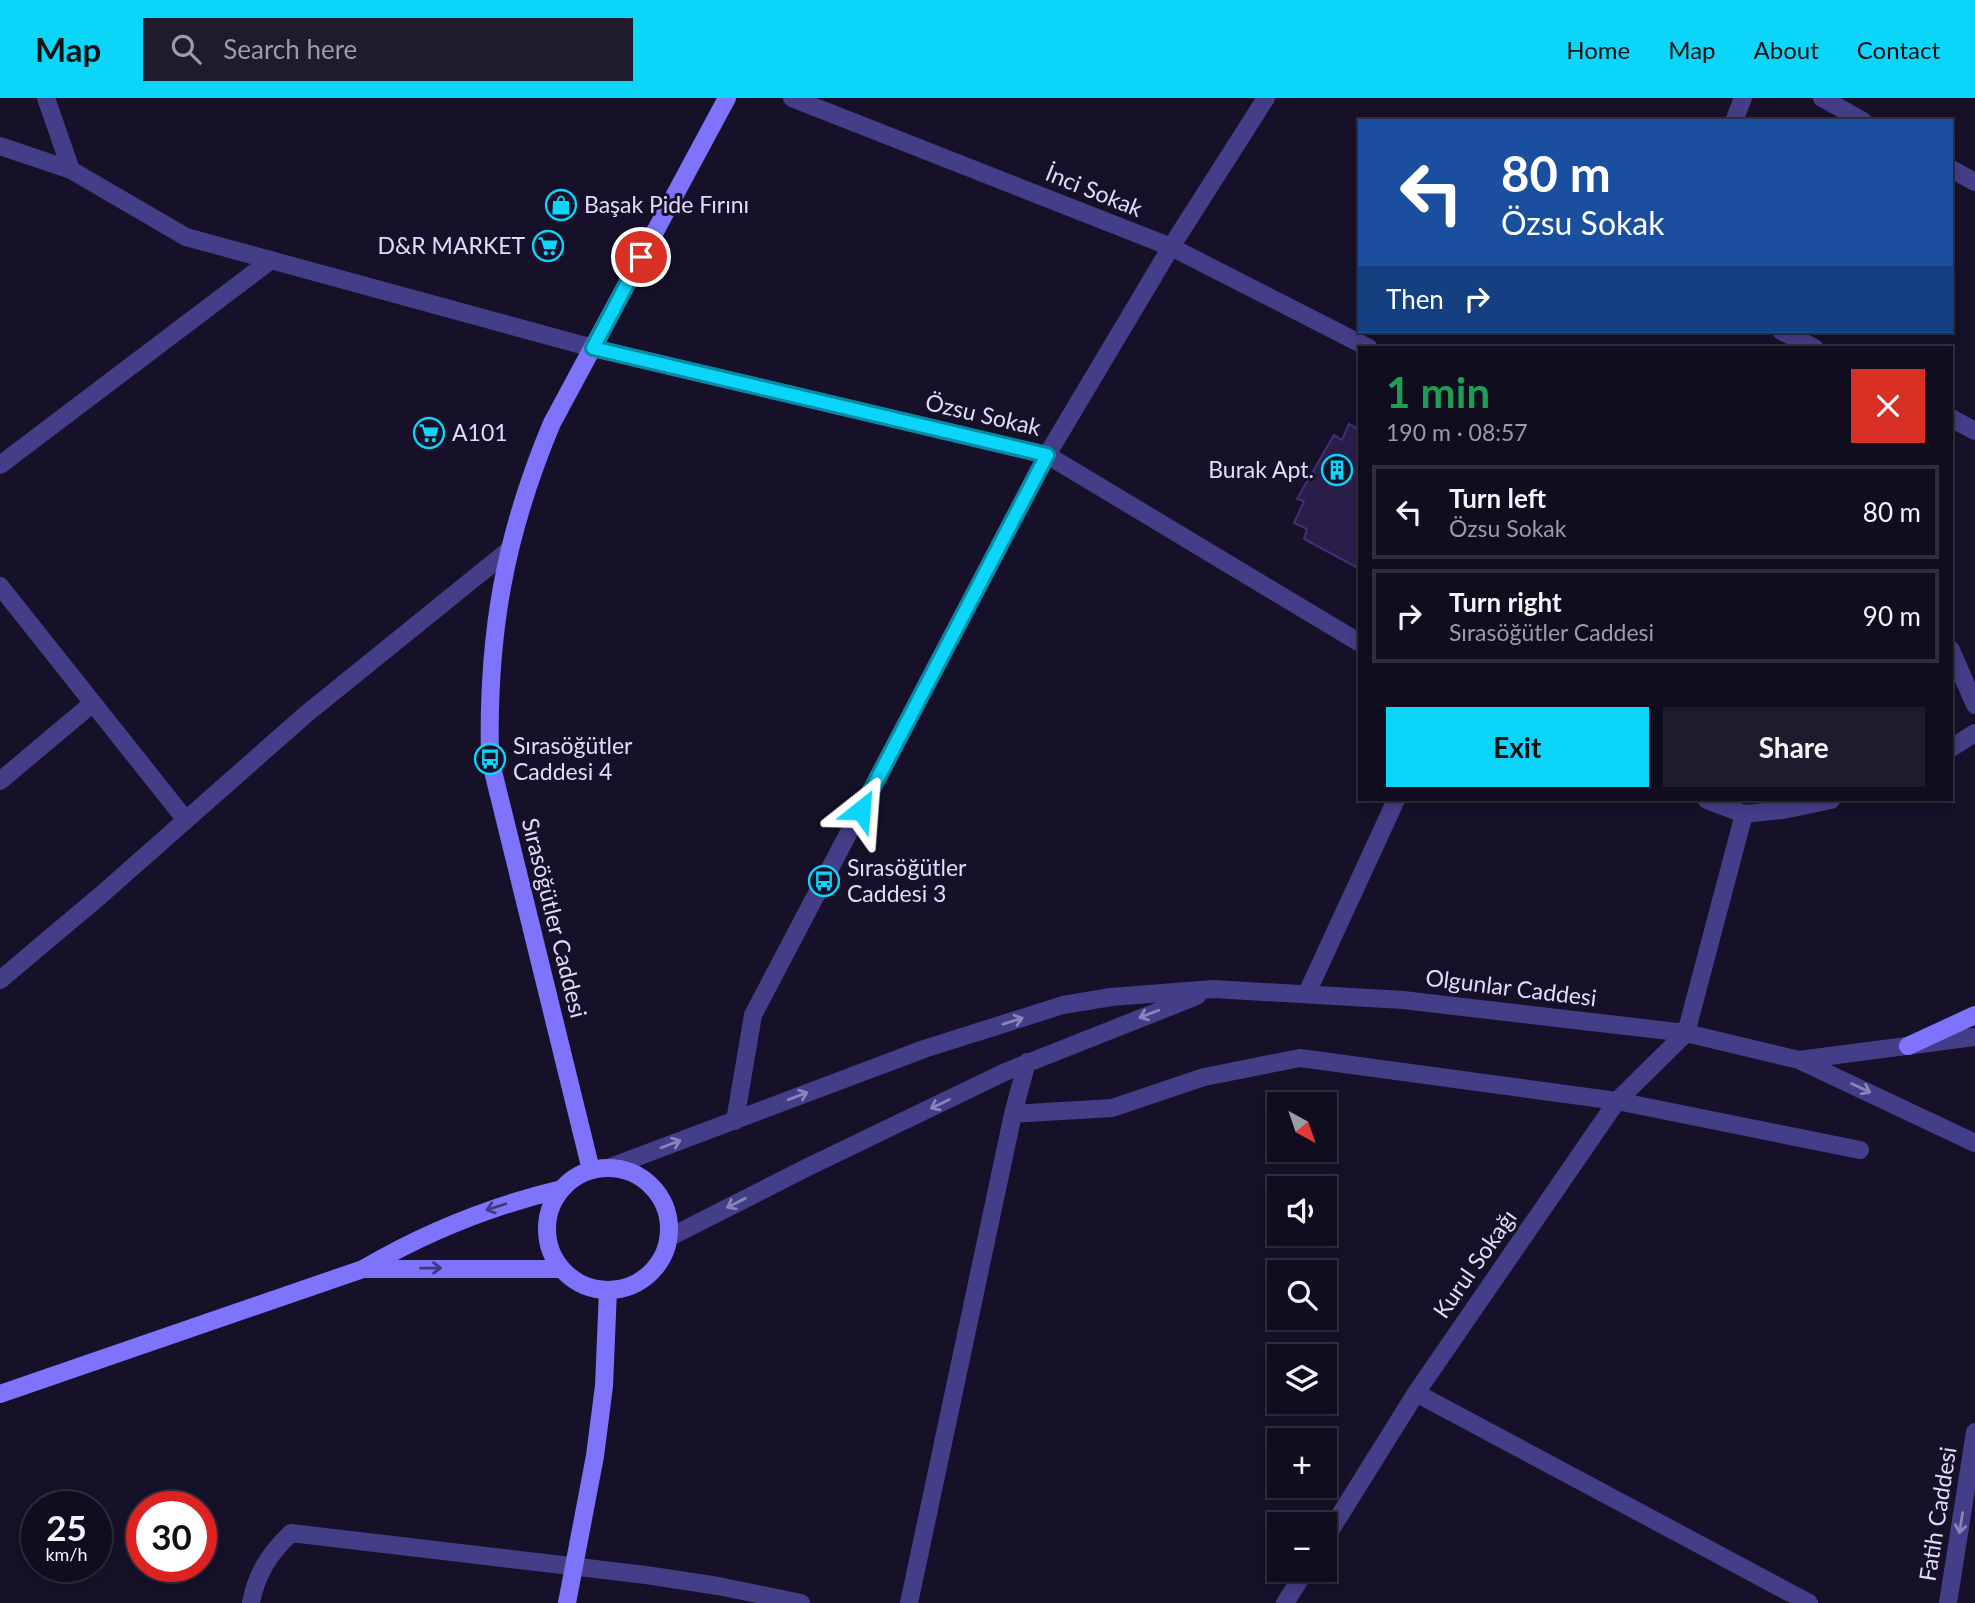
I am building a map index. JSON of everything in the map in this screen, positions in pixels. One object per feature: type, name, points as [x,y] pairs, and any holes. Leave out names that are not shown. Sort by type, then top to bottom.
[{"type":"street","points":[[46,98],[71,170]]},
{"type":"street","name":"Sırasöğütler Caddesi","points":[[599,1169],[490,759],[491,663],[496,615],[509,550],[532,470],[552,423],[726,98]]},
{"type":"street","name":"İnci Sokak","points":[[792,98],[1171,247],[1365,346]]},
{"type":"street","points":[[734,1121],[753,1015],[1047,455],[1171,247],[1266,98]]},
{"type":"street","points":[[1735,119],[1743,98]]},
{"type":"street","points":[[1822,98],[1859,119]]},
{"type":"street","name":"Özsu Sokak","points":[[0,146],[71,170],[186,237],[593,348],[1047,455],[1358,642]]},
{"type":"street","points":[[1953,170],[1975,183]]},
{"type":"street","points":[[0,465],[271,260]]},
{"type":"street","points":[[1785,333],[1811,346]]},
{"type":"street","points":[[1953,419],[1975,431]]},
{"type":"street","points":[[0,980],[376,656],[509,550]]},
{"type":"street","points":[[0,586],[185,819]]},
{"type":"street","points":[[1953,655],[1975,705]]},
{"type":"street","points":[[0,781],[93,703]]},
{"type":"street","points":[[1953,747],[1975,733]]},
{"type":"street","points":[[1307,993],[1396,801]]},
{"type":"street","points":[[1710,801],[1744,814],[1783,810],[1826,801]]},
{"type":"street","points":[[1686,1033],[1744,814]]},
{"type":"street","points":[[668,1238],[808,1167],[1027,1062],[1213,989]]},
{"type":"street","name":"Olgunlar Caddesi","points":[[599,1169],[924,1049],[1063,1005],[1111,997],[1213,989],[1403,1000],[1686,1033],[1799,1060],[1975,1143]]},
{"type":"street","points":[[1908,1046],[1975,1015]]},
{"type":"street","name":"Kurul Sokağı","points":[[1337,1520],[1416,1393],[1617,1101],[1686,1033]]},
{"type":"street","name":"Olgunlar Caddesi","points":[[1799,1060],[1975,1037]]},
{"type":"street","points":[[1013,1114],[1112,1108],[1204,1077],[1300,1058],[1617,1101],[1860,1150]]},
{"type":"street","points":[[909,1603],[1013,1114],[1027,1062]]},
{"type":"street","points":[[599,1169],[625,1171],[641,1178],[654,1189],[666,1212],[668,1238],[663,1255],[647,1275],[624,1288],[608,1290],[582,1284],[561,1269],[552,1254],[547,1229],[552,1203],[562,1189],[575,1178],[599,1169]]},
{"type":"street","points":[[0,1394],[363,1269],[420,1238],[480,1212],[562,1189]]},
{"type":"street","points":[[363,1269],[561,1269]]},
{"type":"street","points":[[568,1603],[595,1456],[602,1398],[608,1290]]},
{"type":"street","points":[[1416,1393],[1809,1603]]},
{"type":"street","name":"Fatih Caddesi","points":[[1948,1603],[1975,1432]]},
{"type":"street","points":[[251,1603],[253,1588],[269,1557],[290,1534],[573,1566],[718,1586],[801,1603]]},
{"type":"street","points":[[1285,1603],[1298,1582]]},
{"type":"building","name":"Burak Apt.","points":[[1349,424],[1358,429],[1358,568],[1304,539],[1307,529],[1294,523],[1304,501],[1297,499],[1334,435],[1342,440]]},
{"type":"place","name":"Başak Pide Fırını","points":[[561,205]]},
{"type":"place","name":"D&R MARKET","points":[[548,246]]},
{"type":"place","name":"A101","points":[[429,433]]},
{"type":"place","name":"Burak Apt.","points":[[1337,470]]},
{"type":"place","name":"Sırasöğütler Caddesi 4","points":[[490,759]]},
{"type":"place","name":"Sırasöğütler Caddesi 3","points":[[824,881]]},
{"type":"route","points":[[641,257],[593,348],[1047,455],[861,810]]}]
